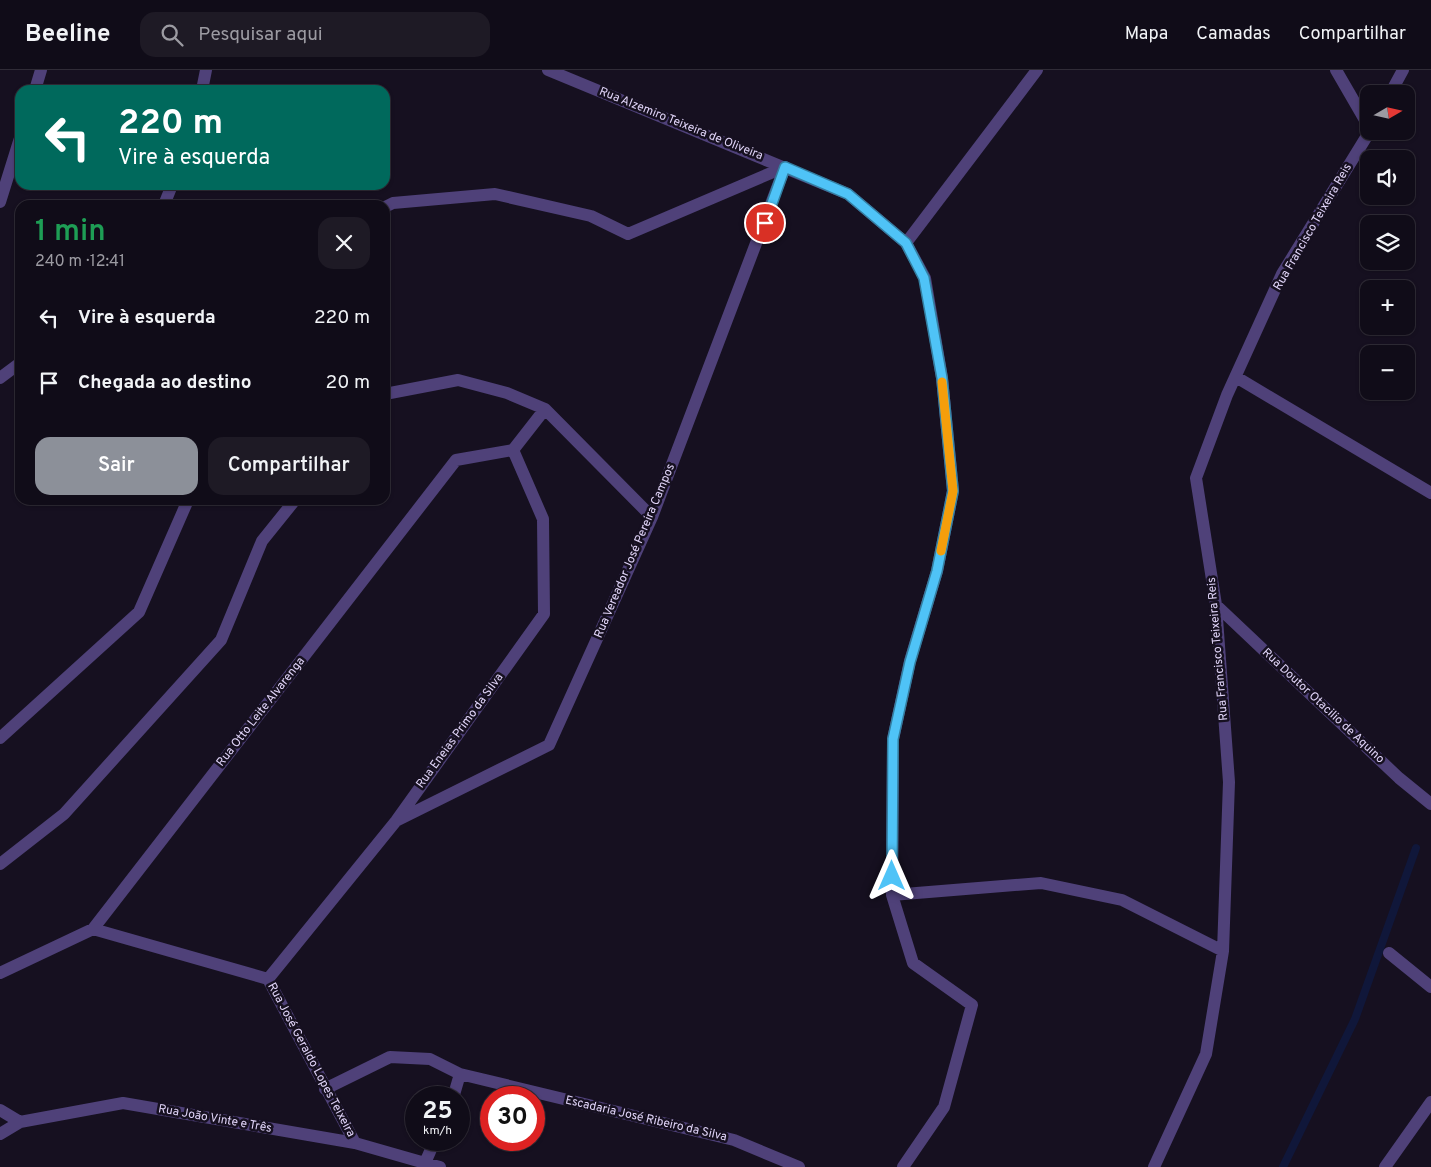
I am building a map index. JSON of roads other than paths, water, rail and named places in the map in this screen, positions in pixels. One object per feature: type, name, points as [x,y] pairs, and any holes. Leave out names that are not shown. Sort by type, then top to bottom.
[{"type":"street","points":[[36,85],[41,70]]},
{"type":"street","points":[[203,85],[206,70]]},
{"type":"street","name":"Rua Alzemiro Teixeira de Oliveira","points":[[548,70],[848,194],[906,243],[924,278],[942,378],[953,491],[937,571],[910,662],[893,739],[892,896],[913,963],[972,1005],[944,1107],[904,1167]]},
{"type":"street","points":[[906,243],[1037,70]]},
{"type":"street","points":[[1336,70],[1360,111]]},
{"type":"street","points":[[1395,85],[1404,70]]},
{"type":"street","name":"Rua Francisco Teixeira Reis","points":[[1154,1167],[1206,1054],[1223,951],[1229,782],[1216,605],[1196,478],[1236,377],[1282,274],[1364,140]]},
{"type":"street","points":[[1,196],[15,153]]},
{"type":"street","points":[[390,204],[495,194],[591,216],[628,234],[785,167]]},
{"type":"street","name":"Rua Vereador José Pereira Campos","points":[[396,822],[549,745],[652,517],[785,167]]},
{"type":"street","points":[[0,378],[15,367]]},
{"type":"street","points":[[1236,377],[1431,493]]},
{"type":"street","points":[[390,393],[458,380],[507,393],[545,409],[652,517]]},
{"type":"street","points":[[513,450],[545,409]]},
{"type":"street","name":"Rua Eneias Primo da Silva","points":[[268,979],[396,822],[544,614],[543,519],[513,450]]},
{"type":"street","name":"Rua Otto Leite Alvarenga","points":[[0,973],[93,929],[456,460],[513,450]]},
{"type":"street","points":[[0,738],[139,612],[186,505]]},
{"type":"street","points":[[0,864],[64,814],[221,640],[262,541],[291,505]]},
{"type":"street","name":"Rua Doutor Otacilio de Aquino","points":[[1216,605],[1399,778],[1431,804]]},
{"type":"street","points":[[892,896],[1041,883],[1122,900],[1223,951]]},
{"type":"street","name":"Rua José Geraldo Lopes Teixeira","points":[[93,929],[268,979],[324,1089],[355,1143]]},
{"type":"street","points":[[1389,953],[1431,987]]},
{"type":"street","name":"Escadaria José Ribeiro da Silva","points":[[324,1089],[390,1057],[430,1059],[460,1074],[734,1140],[800,1167]]},
{"type":"street","points":[[457,1086],[460,1074]]},
{"type":"street","points":[[1385,1167],[1431,1102]]},
{"type":"street","name":"Rua João Vinte e Três","points":[[0,1134],[20,1122],[123,1103],[355,1143],[427,1165],[440,1167]]},
{"type":"street","points":[[0,1110],[20,1122]]},
{"type":"street","points":[[427,1165],[431,1151]]},
{"type":"waterway","points":[[1283,1167],[1355,1019],[1416,848]]}]
